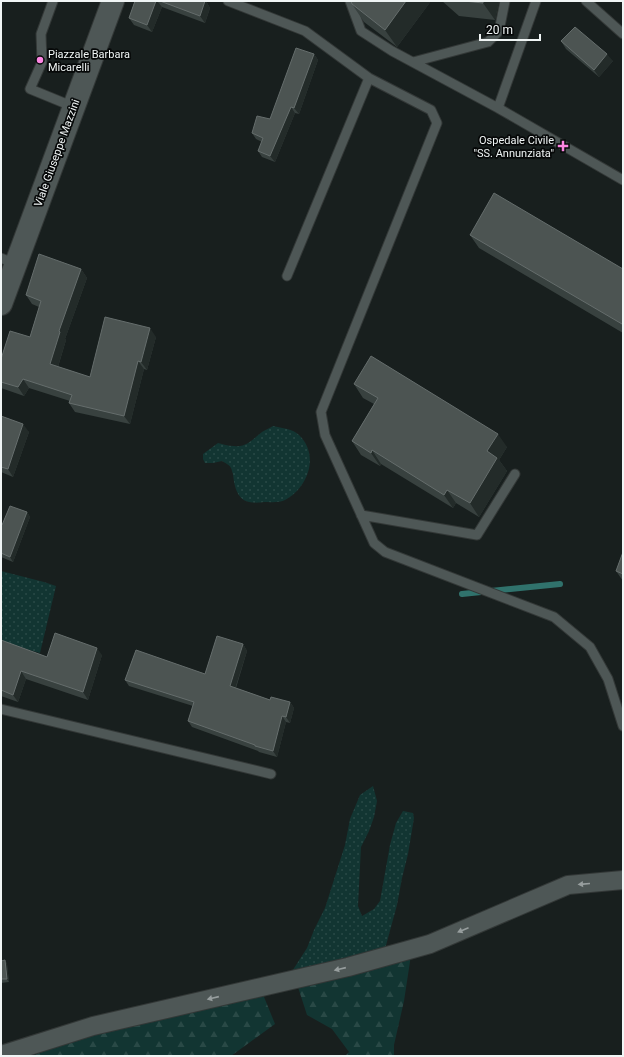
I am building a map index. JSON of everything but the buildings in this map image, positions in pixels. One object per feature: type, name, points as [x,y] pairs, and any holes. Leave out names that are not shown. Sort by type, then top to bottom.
[{"type":"main road","name":"Viale Giuseppe Mazzini","points":[[1,304],[8,261],[74,107],[113,1]]},
{"type":"street","points":[[1,1055],[93,1026],[348,967],[430,944],[568,885],[623,880]]},
{"type":"lane","points":[[53,1],[41,34],[42,62],[30,89],[74,107]]},
{"type":"lane","points":[[228,1],[305,31],[369,78],[430,110],[438,123],[321,412],[325,435],[374,543],[385,552],[554,617],[590,647],[608,679],[623,726]]},
{"type":"lane","points":[[350,1],[361,31],[392,51],[498,108],[623,180]]},
{"type":"lane","points":[[413,62],[488,42],[499,31],[505,1]]},
{"type":"lane","points":[[498,108],[536,1]]},
{"type":"lane","points":[[586,1],[623,34]]},
{"type":"lane","points":[[287,276],[369,78]]},
{"type":"lane","points":[[361,515],[477,535],[515,474]]},
{"type":"lane","points":[[1,709],[271,774]]},
{"type":"green space","points":[[273,426],[291,430],[299,435],[309,452],[310,461],[308,470],[300,488],[285,500],[280,502],[248,502],[238,493],[230,466],[222,461],[205,463],[203,454],[218,443],[230,446],[242,446]]},
{"type":"green space","points":[[1,571],[56,586],[40,653],[1,642]]},
{"type":"green space","points":[[373,786],[377,801],[374,817],[361,847],[358,906],[362,916],[374,909],[380,901],[390,845],[396,823],[403,811],[413,813],[414,818],[397,905],[385,949],[289,976],[307,948],[325,908],[345,845],[350,819],[360,795]]},
{"type":"green space","points":[[411,955],[404,1001],[394,1045],[394,1056],[345,1056],[349,1052],[332,1029],[307,1015],[297,984]]},
{"type":"green space","points":[[262,992],[275,1024],[231,1056],[23,1056],[81,1033]]},
{"type":"waterway","points":[[462,594],[560,584]]},
{"type":"place","name":"Piazzale Barbara Micarelli","points":[[40,60]]},
{"type":"place","name":"Ospedale Civile \"SS. Annunziata\"","points":[[563,146]]}]
